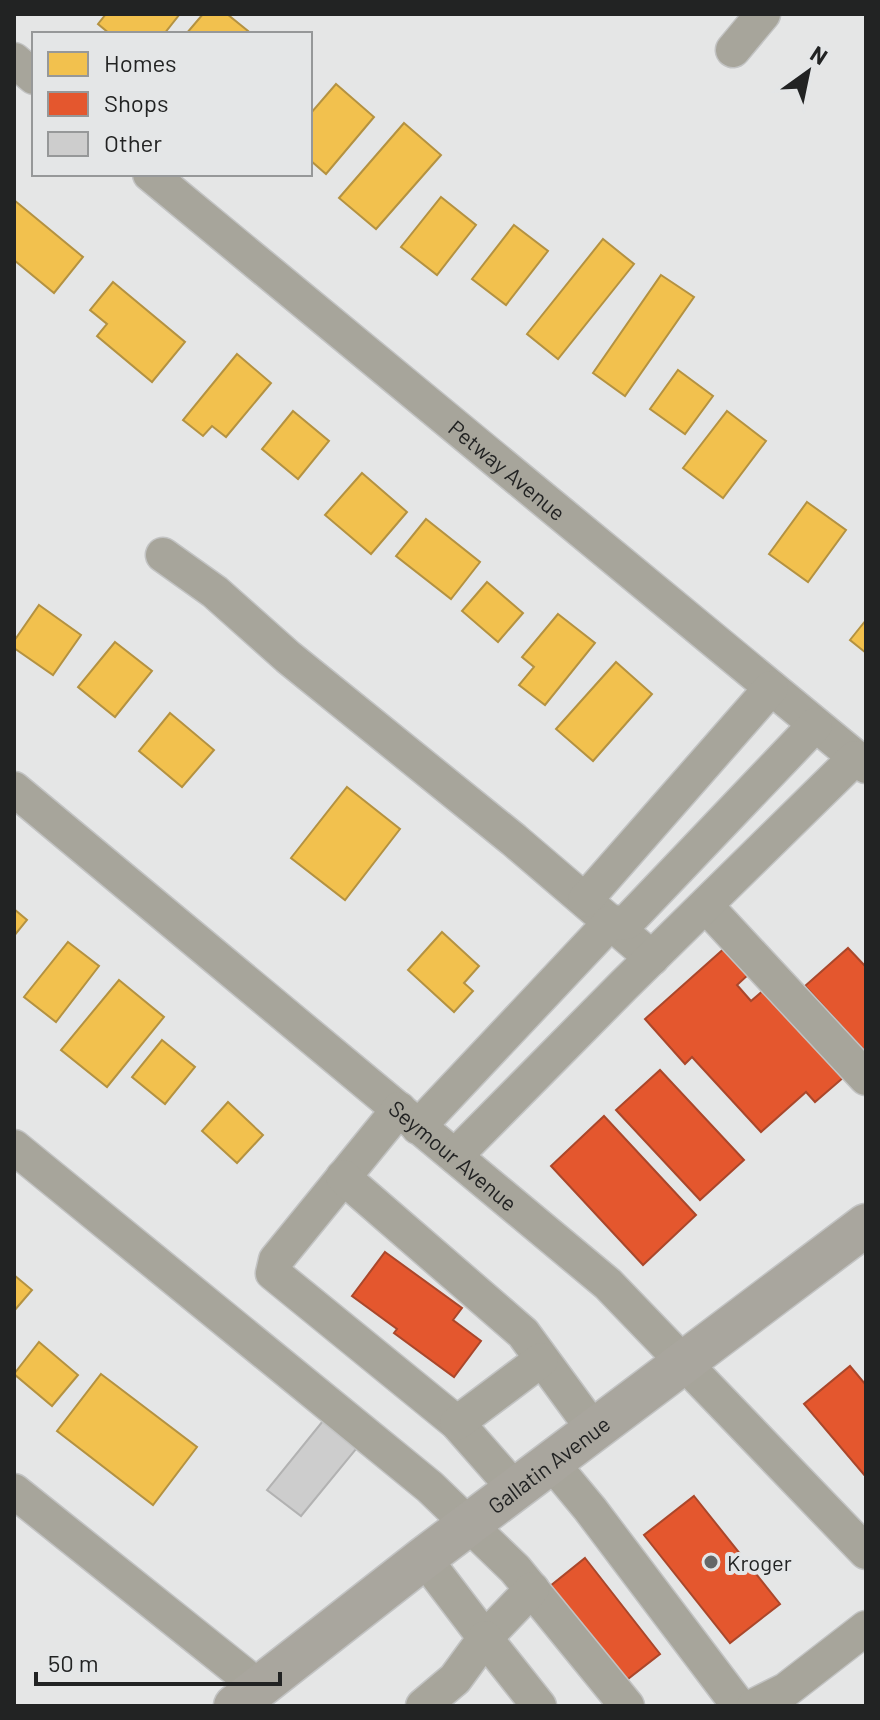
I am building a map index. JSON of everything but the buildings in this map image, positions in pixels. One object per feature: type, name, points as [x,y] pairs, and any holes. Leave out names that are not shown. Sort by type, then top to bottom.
[{"type":"main road","name":"Gallatin Avenue","points":[[247,1696],[424,1558],[866,1225]]},
{"type":"street","points":[[733,50],[763,14]]},
{"type":"street","points":[[14,60],[32,75]]},
{"type":"street","name":"Petway Avenue","points":[[152,176],[861,762]]},
{"type":"street","points":[[163,555],[215,592],[288,657],[652,958]]},
{"type":"street","points":[[585,900],[771,688]]},
{"type":"street","points":[[515,1489],[457,1423],[273,1273],[276,1260],[343,1177],[409,1118],[610,923],[627,922],[815,725]]},
{"type":"street","points":[[455,1156],[652,958],[861,762]]},
{"type":"street","name":"Seymour Avenue","points":[[14,789],[608,1284],[866,1552]]},
{"type":"street","points":[[706,906],[866,1078]]},
{"type":"street","points":[[14,1147],[430,1487],[515,1569],[627,1706]]},
{"type":"street","points":[[343,1177],[523,1333],[594,1430]]},
{"type":"street","points":[[457,1423],[541,1360]]},
{"type":"street","points":[[551,1462],[739,1706]]},
{"type":"street","points":[[14,1491],[247,1696]]},
{"type":"street","points":[[424,1558],[539,1706]]},
{"type":"street","points":[[423,1706],[455,1679],[485,1638],[532,1589]]},
{"type":"street","points":[[754,1706],[786,1690],[866,1628]]},
{"type":"place","name":"Kroger","points":[[711,1562]]}]
